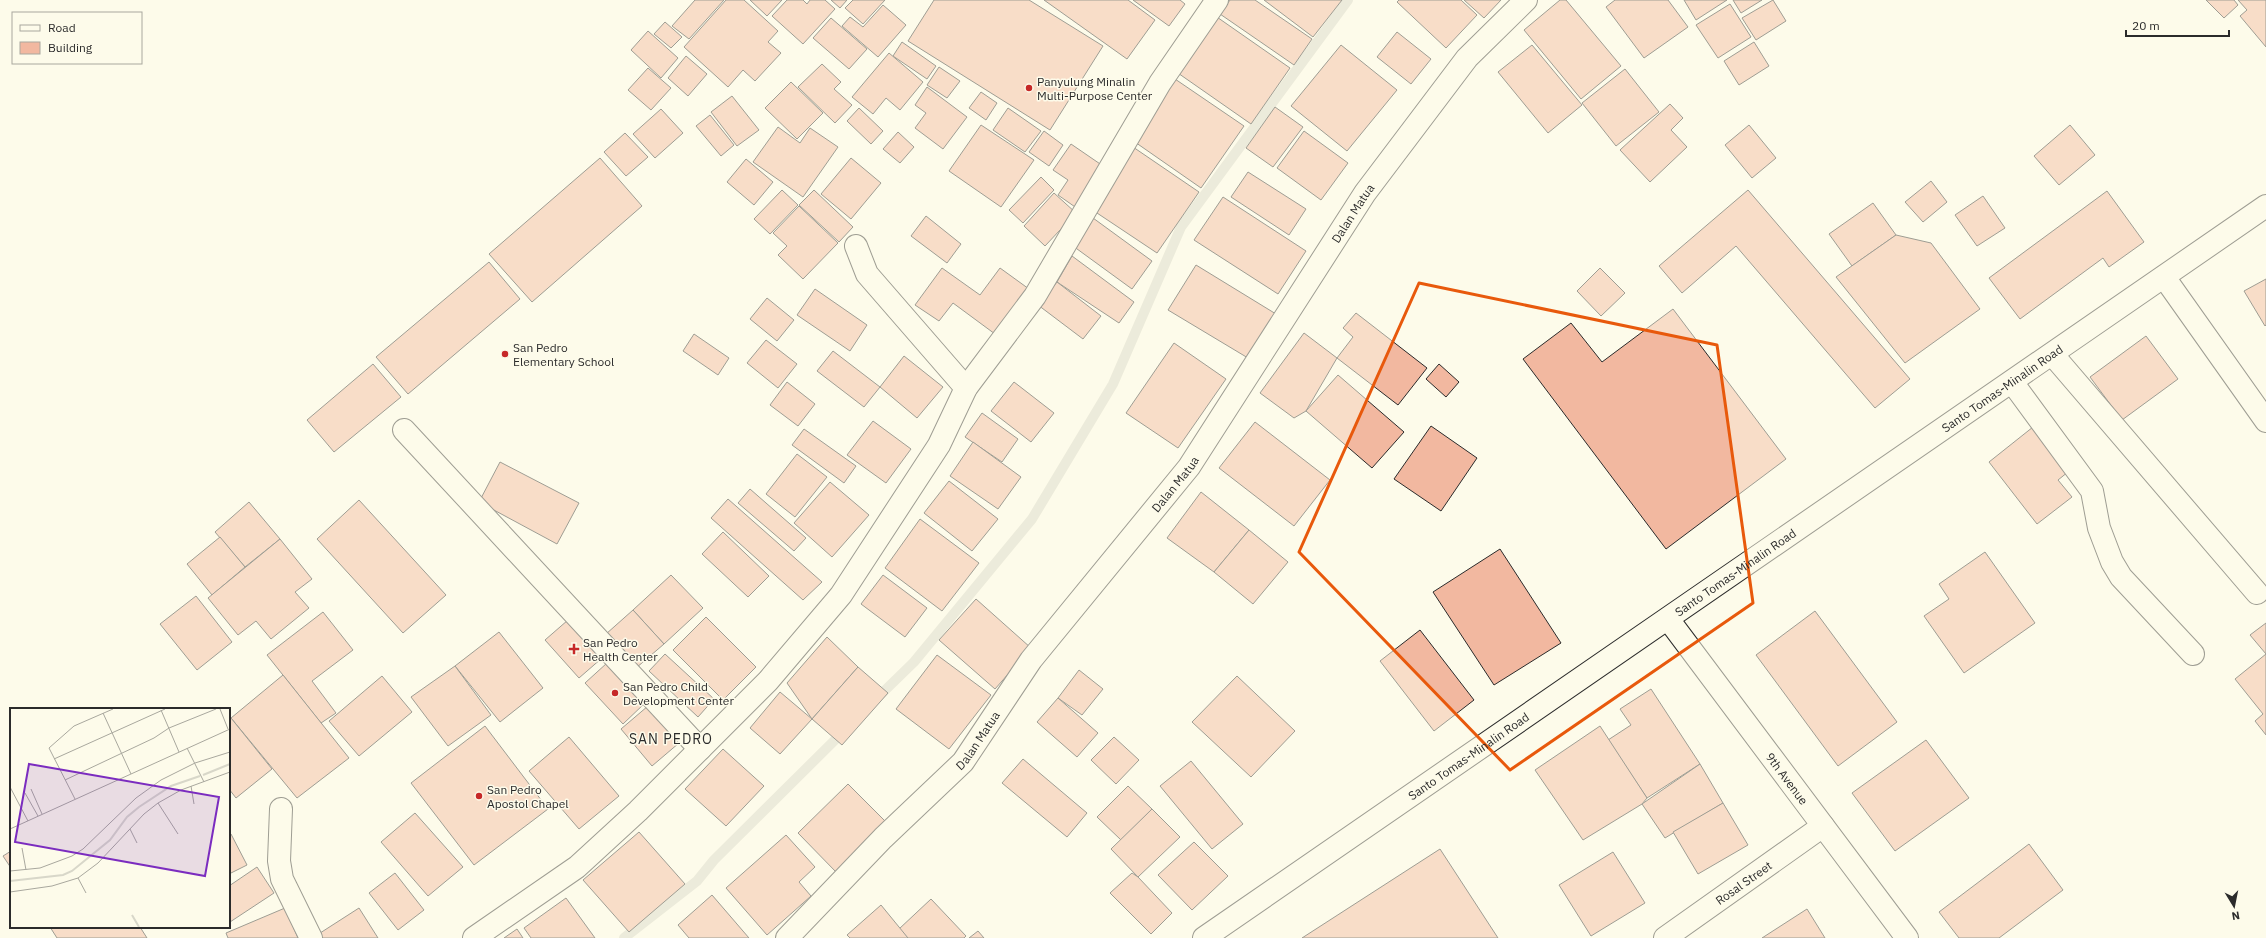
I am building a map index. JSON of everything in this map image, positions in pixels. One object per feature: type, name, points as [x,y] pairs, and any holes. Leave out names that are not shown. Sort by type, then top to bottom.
[{"type":"street","points":[[474,938],[577,867],[638,811],[768,680],[841,595],[939,445],[966,388],[1035,296],[1160,83],[1217,0]]},
{"type":"street","name":"Dalan Matua","points":[[787,938],[884,838],[963,762],[1031,660],[1189,467],[1365,193],[1467,58],[1526,0]]},
{"type":"street","name":"Santo Tomas-Minalin Road","points":[[1204,938],[2266,206]]},
{"type":"street","points":[[856,246],[868,274],[966,388]]},
{"type":"street","points":[[2164,277],[2266,421]]},
{"type":"street","points":[[2052,354],[2257,593]]},
{"type":"street","points":[[2012,382],[2092,491],[2099,528],[2112,562],[2121,577],[2193,654]]},
{"type":"street","points":[[404,430],[531,569],[700,749]]},
{"type":"street","name":"9th Avenue","points":[[1668,619],[1907,938]]},
{"type":"street","points":[[281,809],[279,861],[282,879],[310,938]]},
{"type":"street","name":"Rosal Street","points":[[1665,938],[1823,826]]},
{"type":"highlighted area","points":[[1419,283],[1717,345],[1753,603],[1510,770],[1299,552]]},
{"type":"building","points":[[695,0],[724,0],[689,39],[672,26]]},
{"type":"building","points":[[726,0],[744,0],[778,31],[768,42],[781,53],[755,81],[743,70],[728,87],[684,47]]},
{"type":"building","points":[[750,0],[782,0],[767,16]]},
{"type":"building","points":[[787,0],[803,0],[807,4],[810,0],[825,0],[835,9],[803,44],[772,16]]},
{"type":"building","points":[[831,0],[847,0],[840,8]]},
{"type":"building","points":[[853,0],[885,0],[863,24],[845,8]]},
{"type":"building","name":"Panyulung Minalin Multi-Purpose Center","points":[[934,0],[1029,0],[1103,46],[1050,130],[908,41]]},
{"type":"building","points":[[1044,0],[1128,0],[1155,20],[1127,59]]},
{"type":"building","points":[[1133,0],[1180,0],[1185,4],[1169,26]]},
{"type":"building","points":[[1230,0],[1255,0],[1312,39],[1294,65],[1220,14]]},
{"type":"building","points":[[1264,0],[1342,0],[1313,37]]},
{"type":"building","points":[[1399,0],[1461,0],[1477,15],[1446,48],[1397,2]]},
{"type":"building","points":[[1464,0],[1501,0],[1484,18]]},
{"type":"building","points":[[1560,0],[1566,0],[1621,66],[1581,99],[1524,30]]},
{"type":"building","points":[[1615,0],[1668,0],[1688,27],[1644,58],[1606,7]]},
{"type":"building","points":[[1684,0],[1727,0],[1696,20]]},
{"type":"building","points":[[1733,0],[1762,0],[1741,13]]},
{"type":"building","points":[[1773,0],[1786,21],[1756,40],[1742,18]]},
{"type":"building","points":[[2206,0],[2234,0],[2238,5],[2224,18]]},
{"type":"building","points":[[2238,0],[2266,0],[2266,47],[2240,16],[2247,10]]},
{"type":"building","points":[[1730,4],[1751,37],[1718,58],[1696,25]]},
{"type":"building","points":[[883,5],[906,25],[878,57],[842,26],[850,17],[863,27]]},
{"type":"building","points":[[1214,15],[1290,68],[1251,124],[1175,71]]},
{"type":"building","points":[[831,18],[867,49],[849,69],[813,38]]},
{"type":"building","points":[[665,22],[682,37],[671,48],[654,34]]},
{"type":"building","points":[[648,31],[678,58],[661,78],[631,50]]},
{"type":"building","points":[[1397,32],[1431,59],[1411,84],[1377,57]]},
{"type":"building","points":[[902,42],[936,66],[927,79],[893,56]]},
{"type":"building","points":[[1754,42],[1769,66],[1739,85],[1724,61]]},
{"type":"building","points":[[1341,45],[1397,90],[1347,151],[1291,106]]},
{"type":"building","points":[[1532,45],[1582,105],[1548,133],[1498,72]]},
{"type":"building","points":[[889,53],[923,82],[900,110],[886,98],[873,114],[852,97]]},
{"type":"building","points":[[686,56],[707,74],[688,96],[668,78]]},
{"type":"building","points":[[822,64],[841,82],[834,89],[852,105],[835,123],[798,87]]},
{"type":"building","points":[[939,67],[960,81],[947,98],[927,85]]},
{"type":"building","points":[[648,68],[671,88],[651,110],[628,90]]},
{"type":"building","points":[[1625,69],[1659,112],[1616,146],[1582,103]]},
{"type":"building","points":[[1175,79],[1244,126],[1201,188],[1132,140]]},
{"type":"building","points":[[791,82],[823,113],[797,139],[765,108]]},
{"type":"building","points":[[927,87],[967,117],[943,149],[915,128],[926,113],[915,105]]},
{"type":"building","points":[[981,92],[997,103],[986,120],[969,108]]},
{"type":"building","points":[[732,96],[759,130],[737,146],[711,112]]},
{"type":"building","points":[[1670,104],[1683,118],[1671,130],[1687,147],[1650,182],[1620,150]]},
{"type":"building","points":[[1275,107],[1303,127],[1273,167],[1246,148]]},
{"type":"building","points":[[859,108],[883,131],[871,144],[847,121]]},
{"type":"building","points":[[1008,108],[1041,131],[1025,152],[993,130]]},
{"type":"building","points":[[661,109],[683,133],[655,158],[633,134]]},
{"type":"building","points":[[710,115],[734,145],[721,156],[696,126]]},
{"type":"building","points":[[981,125],[1034,160],[1001,207],[949,171]]},
{"type":"building","points":[[1749,125],[1776,158],[1752,178],[1725,145]]},
{"type":"building","points":[[2070,125],[2095,155],[2059,185],[2034,156]]},
{"type":"building","points":[[778,127],[800,143],[810,128],[838,147],[803,197],[753,162]]},
{"type":"building","points":[[1044,131],[1063,145],[1049,166],[1029,152]]},
{"type":"building","points":[[1304,131],[1348,163],[1321,200],[1277,168]]},
{"type":"building","points":[[898,132],[914,147],[900,163],[883,149]]},
{"type":"building","points":[[625,133],[648,157],[626,176],[604,152]]},
{"type":"building","points":[[1071,144],[1106,168],[1078,209],[1058,195],[1068,180],[1053,170]]},
{"type":"building","points":[[1133,147],[1199,192],[1157,253],[1091,209]]},
{"type":"building","points":[[600,158],[642,206],[532,302],[489,254]]},
{"type":"building","points":[[851,158],[881,183],[851,219],[821,194]]},
{"type":"building","points":[[746,159],[773,182],[754,205],[727,182]]},
{"type":"building","points":[[1248,172],[1306,209],[1289,235],[1231,197]]},
{"type":"building","points":[[1041,177],[1054,190],[1023,223],[1009,210]]},
{"type":"building","points":[[1931,181],[1947,202],[1923,222],[1905,202]]},
{"type":"building","points":[[782,190],[798,205],[770,234],[754,219]]},
{"type":"building","points":[[814,190],[853,227],[839,242],[799,205]]},
{"type":"building","points":[[1748,190],[1910,379],[1875,408],[1736,246],[1682,293],[1659,266]]},
{"type":"building","points":[[2107,191],[2144,242],[2109,267],[2103,258],[2020,319],[1989,278]]},
{"type":"building","points":[[1054,193],[1076,213],[1045,246],[1024,226]]},
{"type":"building","points":[[1983,196],[2005,228],[1977,246],[1955,215]]},
{"type":"building","points":[[1223,197],[1306,251],[1278,294],[1194,240]]},
{"type":"building","points":[[1873,203],[1896,235],[1852,266],[1829,234]]},
{"type":"building","points":[[799,206],[838,243],[803,279],[778,255],[787,246],[773,233]]},
{"type":"building","points":[[926,216],[961,244],[947,263],[911,236]]},
{"type":"building","points":[[1093,218],[1152,261],[1132,289],[1073,246]]},
{"type":"building","points":[[1896,235],[1931,243],[1980,309],[1905,363],[1836,277]]},
{"type":"building","points":[[1072,256],[1134,302],[1119,323],[1057,282]]},
{"type":"building","points":[[489,262],[520,299],[408,394],[376,357]]},
{"type":"building","points":[[1196,265],[1276,314],[1248,358],[1168,310]]},
{"type":"building","points":[[942,268],[980,295],[1000,268],[1029,289],[995,334],[953,303],[939,321],[915,305]]},
{"type":"building","points":[[1600,268],[1625,293],[1601,316],[1577,291]]},
{"type":"building","points":[[2266,279],[2266,325],[2265,326],[2244,291]]},
{"type":"building","points":[[1057,282],[1101,316],[1083,339],[1038,305]]},
{"type":"building","points":[[815,289],[867,325],[850,351],[797,315]]},
{"type":"building","points":[[767,298],[794,320],[777,341],[750,319]]},
{"type":"building","points":[[1673,309],[1786,459],[1666,549],[1523,359],[1571,323],[1602,362]]},
{"type":"building","points":[[1356,313],[1427,368],[1398,405],[1337,358],[1353,337],[1343,328]]},
{"type":"building","points":[[1304,333],[1337,358],[1306,411],[1294,418],[1260,393]]},
{"type":"building","points":[[694,334],[729,358],[718,375],[683,351]]},
{"type":"building","points":[[2146,336],[2178,379],[2122,420],[2090,377]]},
{"type":"building","points":[[766,340],[797,364],[778,388],[747,363]]},
{"type":"building","points":[[1174,343],[1226,379],[1178,448],[1126,413]]},
{"type":"building","points":[[833,351],[880,387],[864,407],[817,371]]},
{"type":"building","points":[[904,356],[943,387],[917,418],[880,387]]},
{"type":"building","points":[[373,364],[401,397],[334,452],[307,420]]},
{"type":"building","points":[[1439,364],[1459,382],[1446,397],[1426,379]]},
{"type":"building","points":[[1338,375],[1404,432],[1372,468],[1306,411]]},
{"type":"building","points":[[787,382],[815,404],[798,426],[770,405]]},
{"type":"building","points":[[1014,382],[1054,413],[1031,442],[991,411]]},
{"type":"building","points":[[982,413],[1018,439],[1002,462],[965,437]]},
{"type":"building","points":[[873,421],[911,449],[886,483],[847,455]]},
{"type":"building","points":[[1255,422],[1330,480],[1294,526],[1219,468]]},
{"type":"building","points":[[1431,426],[1477,458],[1441,511],[1394,479]]},
{"type":"building","points":[[2033,427],[2068,472],[2058,480],[2072,497],[2037,524],[1989,462]]},
{"type":"building","points":[[804,429],[856,466],[844,483],[792,445]]},
{"type":"building","points":[[973,442],[1021,477],[998,509],[950,476]]},
{"type":"building","points":[[797,454],[827,477],[795,517],[766,494]]},
{"type":"building","points":[[500,462],[579,503],[557,544],[479,502]]},
{"type":"building","points":[[949,481],[998,519],[972,551],[924,513]]},
{"type":"building","points":[[830,482],[869,515],[832,557],[794,523]]},
{"type":"building","points":[[750,489],[806,538],[794,551],[738,503]]},
{"type":"building","points":[[1201,492],[1249,530],[1214,572],[1167,538]]},
{"type":"building","points":[[728,499],[822,582],[803,600],[711,518]]},
{"type":"building","points":[[359,500],[446,595],[403,633],[317,539]]},
{"type":"building","points":[[249,502],[280,539],[245,567],[215,532]]},
{"type":"building","points":[[920,519],[979,563],[942,611],[885,568]]},
{"type":"building","points":[[1249,530],[1288,562],[1253,604],[1214,572]]},
{"type":"building","points":[[723,532],[769,576],[748,597],[702,554]]},
{"type":"building","points":[[220,537],[245,567],[212,595],[187,564]]},
{"type":"building","points":[[280,539],[312,579],[295,592],[309,608],[271,639],[256,621],[238,635],[208,598]]},
{"type":"building","points":[[1500,549],[1561,643],[1494,685],[1433,592]]},
{"type":"building","points":[[1985,552],[2035,623],[1964,673],[1924,616],[1949,599],[1939,584]]},
{"type":"building","points":[[671,575],[703,608],[664,644],[633,610]]},
{"type":"building","points":[[883,575],[927,608],[905,637],[861,604]]},
{"type":"building","points":[[196,596],[232,642],[197,670],[160,624]]},
{"type":"building","points":[[976,599],[1031,648],[995,689],[939,640]]},
{"type":"building","points":[[633,610],[664,644],[636,668],[606,634]]},
{"type":"building","points":[[1815,611],[1897,722],[1838,766],[1756,655]]},
{"type":"building","points":[[323,612],[353,650],[312,681],[336,713],[321,723],[267,655]]},
{"type":"building","points":[[706,617],[756,667],[723,700],[673,650]]},
{"type":"building","name":"San Pedro Health Center","points":[[568,620],[602,658],[579,678],[545,640]]},
{"type":"building","points":[[2266,623],[2266,654],[2250,635]]},
{"type":"building","points":[[1420,630],[1474,700],[1434,731],[1380,661]]},
{"type":"building","points":[[499,632],[543,688],[500,722],[455,666]]},
{"type":"building","points":[[827,637],[858,667],[812,719],[787,683]]},
{"type":"building","points":[[665,654],[714,699],[698,717],[649,671]]},
{"type":"building","points":[[2266,654],[2266,735],[2255,721],[2263,714],[2235,679]]},
{"type":"building","points":[[937,655],[991,695],[949,749],[896,709]]},
{"type":"building","name":"San Pedro Child Development Center","points":[[607,663],[645,703],[623,724],[585,683]]},
{"type":"building","points":[[455,666],[491,715],[448,746],[411,697]]},
{"type":"building","points":[[858,667],[888,693],[842,745],[812,719]]},
{"type":"building","points":[[1079,670],[1103,689],[1082,715],[1058,698]]},
{"type":"building","points":[[283,675],[349,758],[297,798],[231,718]]},
{"type":"building","points":[[382,676],[412,712],[359,756],[329,721]]},
{"type":"building","points":[[1237,676],[1295,731],[1251,777],[1192,722]]},
{"type":"building","points":[[1651,689],[1700,764],[1647,798],[1608,740],[1631,725],[1620,709]]},
{"type":"building","points":[[780,692],[812,719],[780,754],[750,728]]},
{"type":"building","points":[[1058,698],[1098,733],[1077,757],[1037,722]]},
{"type":"building","points":[[648,706],[679,743],[652,766],[621,729]]},
{"type":"building","points":[[231,718],[272,769],[236,798],[230,790]]},
{"type":"building","name":"San Pedro Apostol Chapel","points":[[485,726],[548,809],[474,865],[411,783]]},
{"type":"building","points":[[1600,726],[1647,798],[1642,804],[1583,840],[1535,770]]},
{"type":"building","points":[[569,737],[619,796],[579,829],[529,771]]},
{"type":"building","points":[[1114,737],[1139,760],[1116,784],[1091,760]]},
{"type":"building","points":[[1926,740],[1969,798],[1895,851],[1852,793]]},
{"type":"building","points":[[723,749],[764,786],[726,826],[685,789]]},
{"type":"building","points":[[1023,759],[1087,813],[1067,837],[1002,783]]},
{"type":"building","points":[[1191,761],[1243,824],[1212,849],[1160,786]]},
{"type":"building","points":[[1700,764],[1723,803],[1665,838],[1642,804]]},
{"type":"building","points":[[848,784],[888,824],[837,873],[798,833]]},
{"type":"building","points":[[1128,786],[1152,809],[1121,840],[1097,817]]},
{"type":"building","points":[[1723,803],[1748,845],[1698,874],[1673,832]]},
{"type":"building","points":[[1152,809],[1180,837],[1138,877],[1111,849]]},
{"type":"building","points":[[415,813],[463,867],[428,896],[381,842]]},
{"type":"building","points":[[639,832],[685,884],[629,932],[583,880]]},
{"type":"building","points":[[230,834],[247,865],[230,874]]},
{"type":"building","points":[[786,835],[815,867],[799,882],[811,896],[767,935],[726,888]]},
{"type":"building","points":[[1194,842],[1228,876],[1192,910],[1158,875]]},
{"type":"building","points":[[2029,844],[2063,890],[1999,938],[1959,938],[1939,912]]},
{"type":"building","points":[[1440,849],[1498,938],[1302,938]]},
{"type":"building","points":[[10,852],[10,866],[3,856]]},
{"type":"building","points":[[1613,852],[1645,903],[1591,936],[1559,885]]},
{"type":"building","points":[[257,867],[274,893],[230,922],[230,885]]},
{"type":"building","points":[[395,873],[424,910],[398,930],[369,893]]},
{"type":"building","points":[[1132,873],[1138,877],[1172,913],[1151,934],[1110,893]]},
{"type":"building","points":[[712,895],[749,938],[689,938],[678,925]]},
{"type":"building","points":[[566,898],[595,938],[531,938],[524,928]]},
{"type":"building","points":[[931,899],[966,936],[964,938],[908,938],[899,929]]},
{"type":"building","points":[[881,905],[908,938],[850,938],[847,935]]},
{"type":"building","points":[[285,908],[298,938],[228,938],[226,933]]},
{"type":"building","points":[[359,908],[378,938],[319,938],[317,935]]},
{"type":"building","points":[[1807,909],[1825,938],[1762,938]]},
{"type":"building","points":[[51,928],[141,928],[147,938],[57,938]]},
{"type":"building","points":[[517,929],[523,938],[504,938]]},
{"type":"building","points":[[978,931],[984,938],[969,938]]},
{"type":"waterway","points":[[875,700],[914,662],[1032,519],[1113,384],[1181,227],[1348,0]]},
{"type":"waterway","points":[[624,938],[697,881],[714,860],[844,731]]},
{"type":"place","name":"Panyulung Minalin Multi-Purpose Center","points":[[1029,88]]},
{"type":"place","name":"San Pedro Elementary School","points":[[505,354]]},
{"type":"place","name":"San Pedro Health Center","points":[[574,649]]},
{"type":"place","name":"San Pedro Child Development Center","points":[[615,693]]},
{"type":"place","name":"San Pedro Apostol Chapel","points":[[479,796]]},
{"type":"district","name":"SAN PEDRO","points":[[671,739]]}]
